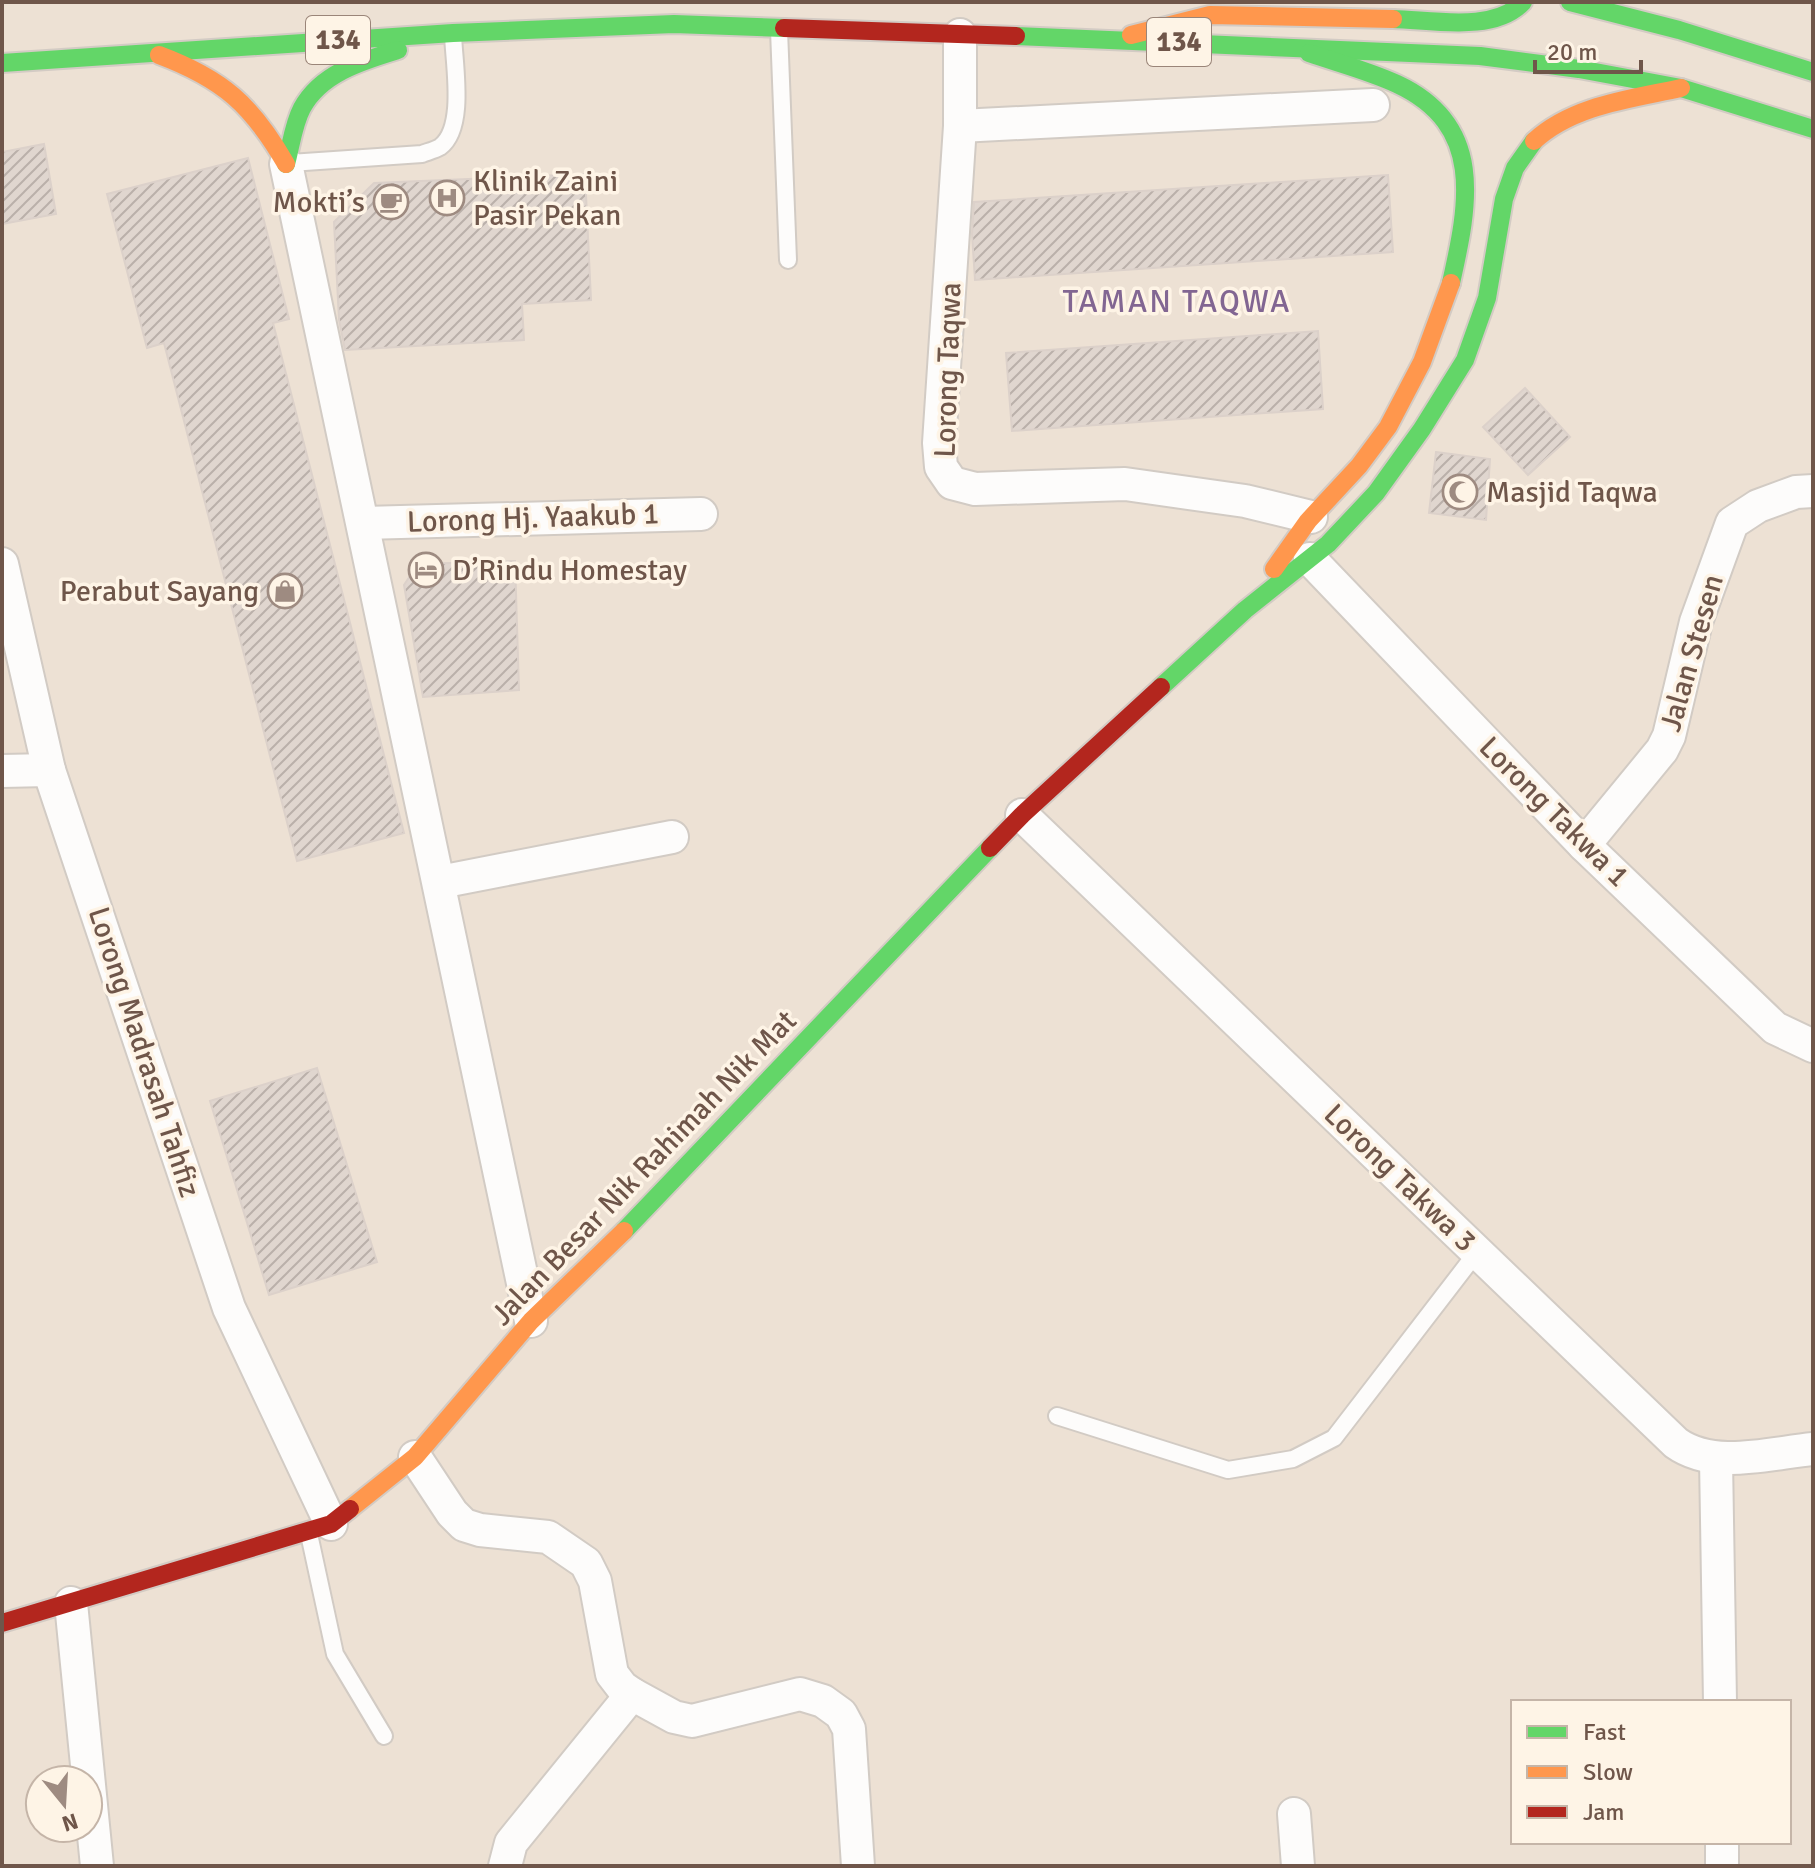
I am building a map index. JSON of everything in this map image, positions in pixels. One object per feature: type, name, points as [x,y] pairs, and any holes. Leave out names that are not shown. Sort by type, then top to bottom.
[{"type":"street","points":[[1113,40],[1210,15],[1230,14],[1483,22],[1511,14],[1523,2]]},
{"type":"street","points":[[1570,2],[1645,21],[1813,72]]},
{"type":"street","points":[[1617,2],[1645,21]]},
{"type":"street","name":"134","points":[[2,63],[453,33],[674,24],[1480,56],[1579,69],[1681,88],[1813,129]]},
{"type":"street","points":[[286,164],[302,107],[323,83],[353,64],[453,33]]},
{"type":"street","name":"Lorong Taqwa","points":[[960,35],[960,126],[939,443],[941,467],[952,483],[975,489],[1125,484],[1245,501],[1311,517]]},
{"type":"street","name":"Jalan Besar Nik Rahimah Nik Mat","points":[[1245,610],[1311,517],[1359,466],[1393,419],[1427,353],[1449,291],[1467,197],[1466,171],[1459,140],[1444,118],[1423,99],[1389,81],[1293,47]]},
{"type":"street","points":[[152,53],[195,67],[234,92],[265,125],[286,164],[531,1321]]},
{"type":"street","name":"Jalan Besar Nik Rahimah Nik Mat","points":[[2,1623],[320,1529],[415,1457],[531,1321],[657,1198],[1022,815],[1245,610],[1328,544],[1376,493],[1422,429],[1465,360],[1487,298],[1504,199],[1515,168],[1536,139],[1564,119],[1601,106],[1681,88]]},
{"type":"street","points":[[960,126],[1373,105]]},
{"type":"street","name":"Jalan Stesen","points":[[1584,845],[1662,750],[1669,736],[1696,622],[1732,523],[1758,506],[1796,492],[1813,491]]},
{"type":"street","name":"Lorong Hj. Yaakub 1","points":[[364,523],[701,514]]},
{"type":"street","name":"Lorong Takwa 1","points":[[1310,559],[1584,845],[1775,1028],[1813,1046]]},
{"type":"street","name":"Lorong Madrasah Tahfiz","points":[[2,564],[49,770],[229,1308],[320,1529]]},
{"type":"street","points":[[2,771],[49,770]]},
{"type":"street","name":"Lorong Takwa 3","points":[[1022,815],[1676,1443],[1686,1450],[1716,1459],[1813,1449]]},
{"type":"street","points":[[440,882],[672,837]]},
{"type":"street","points":[[415,1457],[452,1513],[464,1525],[480,1530],[548,1537],[586,1563],[595,1581],[612,1674],[632,1694],[674,1717],[692,1721],[800,1694],[816,1697],[835,1709],[846,1721],[851,1737],[858,1866]]},
{"type":"street","points":[[1716,1459],[1720,1700]]},
{"type":"street","points":[[71,1603],[97,1866]]},
{"type":"street","points":[[505,1866],[511,1843],[632,1694]]},
{"type":"street","points":[[1294,1814],[1298,1866]]},
{"type":"street","points":[[1722,1844],[1722,1866]]},
{"type":"lane","points":[[779,28],[788,260]]},
{"type":"lane","points":[[286,164],[422,154],[440,147],[452,133],[456,115],[453,33]]},
{"type":"lane","points":[[1057,1416],[1228,1470],[1293,1459],[1334,1438],[1477,1252]]},
{"type":"lane","points":[[320,1529],[335,1654],[384,1736]]},
{"type":"shaded area","points":[[2,2],[1813,2],[1813,1866],[2,1866]]},
{"type":"building","points":[[44,144],[56,214],[2,224],[2,152]]},
{"type":"building","name":"Perabut Sayang","points":[[248,158],[289,319],[273,323],[404,833],[297,861],[164,343],[147,348],[107,194]]},
{"type":"building","points":[[585,174],[591,300],[522,304],[524,340],[345,350],[339,320],[334,222],[374,183]]},
{"type":"building","points":[[1388,175],[1393,252],[975,280],[972,234],[974,202]]},
{"type":"building","points":[[1318,331],[1323,409],[1012,431],[1006,353]]},
{"type":"building","points":[[1525,388],[1570,437],[1528,475],[1483,427]]},
{"type":"building","name":"Masjid Taqwa","points":[[1436,452],[1490,459],[1486,520],[1429,513]]},
{"type":"building","points":[[515,561],[519,690],[423,697],[404,585],[418,564]]},
{"type":"building","points":[[317,1068],[377,1262],[269,1295],[210,1101]]},
{"type":"traffic: fast","points":[[1393,19],[1480,21],[1511,12],[1523,2]]},
{"type":"traffic: fast","points":[[1570,2],[1679,30],[1813,72]]},
{"type":"traffic: fast","points":[[2,63],[453,33],[674,24],[784,28]]},
{"type":"traffic: fast","points":[[1016,36],[1480,56],[1579,69],[1681,88],[1813,129]]},
{"type":"traffic: fast","points":[[286,164],[294,128],[310,96],[344,70],[398,50]]},
{"type":"traffic: fast","points":[[1309,53],[1397,84],[1425,101],[1445,121],[1458,144],[1464,169],[1463,224],[1451,283]]},
{"type":"traffic: fast","points":[[1161,687],[1245,610],[1328,544],[1376,493],[1422,429],[1465,360],[1487,298],[1504,199],[1515,168],[1534,141]]},
{"type":"traffic: fast","points":[[624,1231],[990,848]]},
{"type":"traffic: slow","points":[[1131,35],[1210,15],[1393,19]]},
{"type":"traffic: slow","points":[[159,55],[201,74],[234,96],[261,125],[286,164]]},
{"type":"traffic: slow","points":[[1534,141],[1549,129],[1584,111],[1681,88]]},
{"type":"traffic: slow","points":[[1274,569],[1308,521],[1359,466],[1388,427],[1422,362],[1451,283]]},
{"type":"traffic: slow","points":[[350,1509],[415,1457],[531,1321],[624,1231]]},
{"type":"traffic: jam","points":[[784,28],[1016,36]]},
{"type":"traffic: jam","points":[[990,848],[1161,687]]},
{"type":"traffic: jam","points":[[2,1623],[331,1524],[350,1509]]},
{"type":"place","name":"Klinik Zaini Pasir Pekan","points":[[447,198]]},
{"type":"place","name":"Mokti’s","points":[[391,202]]},
{"type":"place","name":"Masjid Taqwa","points":[[1460,492]]},
{"type":"place","name":"D’Rindu Homestay","points":[[426,570]]},
{"type":"place","name":"Perabut Sayang","points":[[285,591]]},
{"type":"district","name":"TAMAN TAQWA","points":[[1177,301]]}]
